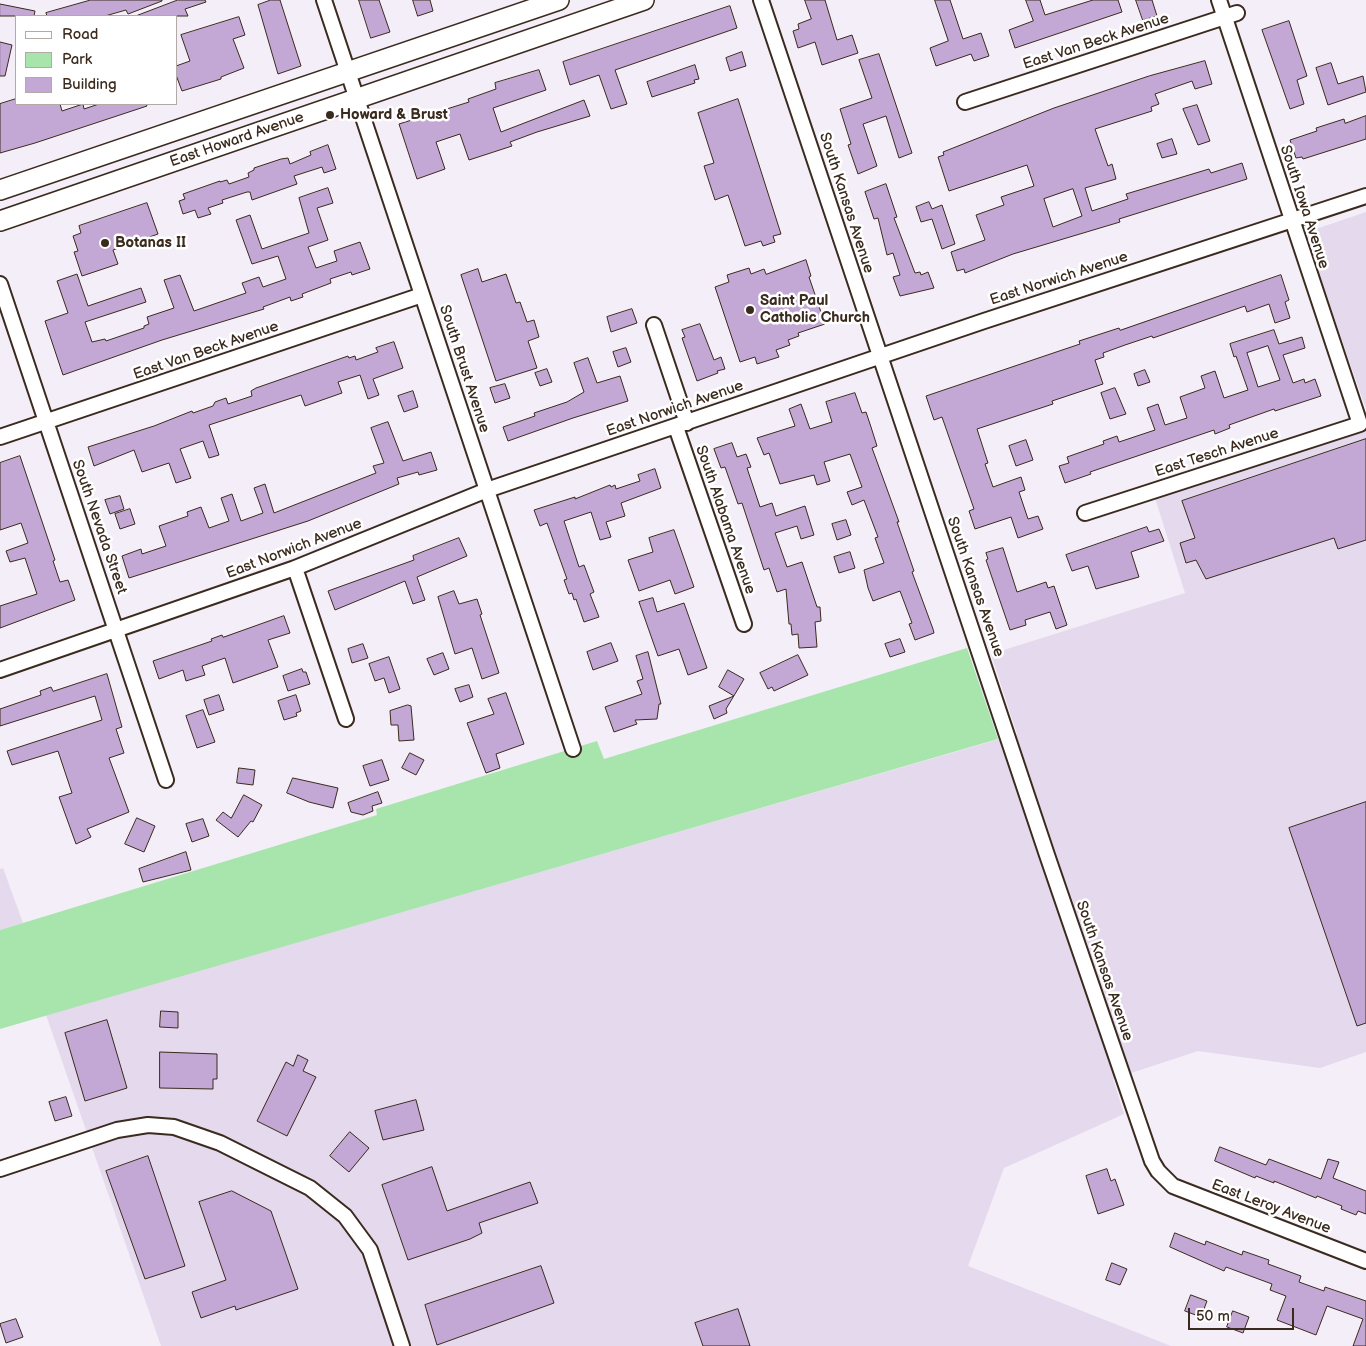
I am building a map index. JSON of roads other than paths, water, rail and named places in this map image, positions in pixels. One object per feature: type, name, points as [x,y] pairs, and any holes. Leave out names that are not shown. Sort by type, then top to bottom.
[{"type":"main road","name":"East Howard Avenue","points":[[0,190],[559,0]]},
{"type":"main road","name":"East Howard Avenue","points":[[0,221],[644,0]]},
{"type":"main road","points":[[154,138],[162,165]]},
{"type":"street","name":"South Brust Avenue","points":[[324,0],[573,749]]},
{"type":"street","name":"South Kansas Avenue","points":[[762,0],[880,357],[1152,1161],[1166,1180]]},
{"type":"street","name":"South Iowa Avenue","points":[[1219,0],[1231,15],[1291,220],[1360,424]]},
{"type":"street","name":"East Van Beck Avenue","points":[[965,102],[1231,15]]},
{"type":"street","name":"East Norwich Avenue","points":[[0,670],[295,568],[487,490],[1366,196]]},
{"type":"street","name":"South Nevada Street","points":[[0,284],[166,780]]},
{"type":"street","name":"East Van Beck Avenue","points":[[0,437],[47,423],[422,295]]},
{"type":"street","name":"South Alabama Avenue","points":[[654,325],[681,425],[744,624]]},
{"type":"street","name":"East Tesch Avenue","points":[[1085,513],[1360,424]]},
{"type":"street","points":[[295,568],[346,719]]},
{"type":"street","points":[[0,1169],[117,1130],[148,1125],[174,1127],[220,1143],[310,1188],[345,1216],[370,1250],[402,1346]]},
{"type":"street","name":"East Leroy Avenue","points":[[1166,1180],[1183,1190],[1366,1261]]},
{"type":"place","name":"Howard & Brust","points":[[330,115]]},
{"type":"place","name":"Botanas II","points":[[105,243]]},
{"type":"place","name":"Saint Paul Catholic Church","points":[[750,310]]}]
